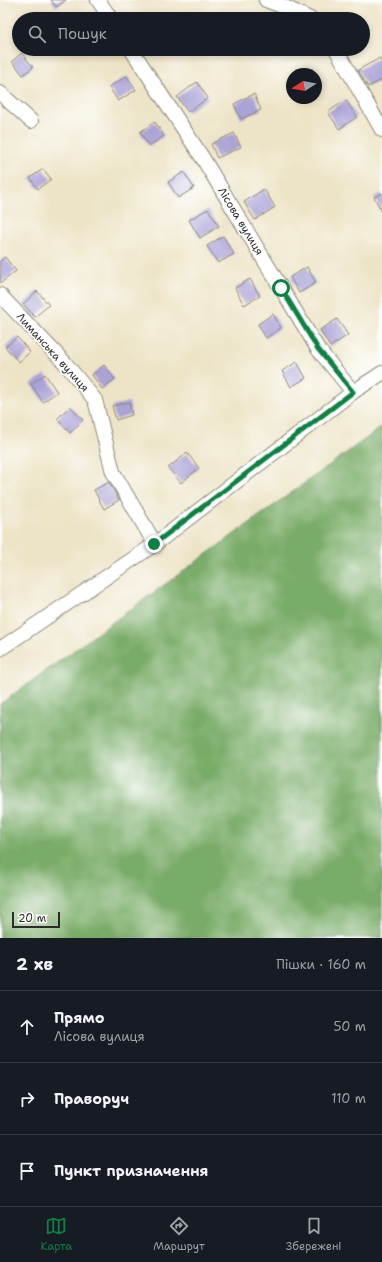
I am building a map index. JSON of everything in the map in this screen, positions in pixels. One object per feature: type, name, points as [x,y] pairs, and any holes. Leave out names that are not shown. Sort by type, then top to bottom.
[{"type":"street","points":[[98,0],[106,12]]},
{"type":"street","points":[[266,0],[295,12]]},
{"type":"street","name":"Лісова вулиця","points":[[135,56],[202,157],[318,349],[353,392]]},
{"type":"street","points":[[340,56],[382,130]]},
{"type":"street","points":[[0,93],[31,121]]},
{"type":"street","name":"Лиманська вулиця","points":[[0,295],[65,363],[96,400],[113,472],[154,544]]},
{"type":"street","points":[[1,647],[154,544],[353,392],[382,373]]},
{"type":"green space","points":[[382,427],[382,938],[0,938],[0,704]]},
{"type":"building","points":[[51,0],[66,0],[56,7]]},
{"type":"building","points":[[18,56],[24,56],[33,67],[23,75],[12,61]]},
{"type":"building","points":[[380,58],[382,62],[382,80],[368,87],[358,70]]},
{"type":"building","points":[[127,76],[136,90],[118,101],[109,87]]},
{"type":"building","points":[[197,82],[208,98],[188,112],[177,97]]},
{"type":"building","points":[[254,94],[261,110],[241,119],[234,104]]},
{"type":"building","points":[[346,100],[357,117],[339,129],[328,112]]},
{"type":"building","points":[[155,122],[164,136],[149,146],[140,132]]},
{"type":"building","points":[[234,133],[241,147],[217,158],[211,144]]},
{"type":"building","points":[[43,169],[51,179],[38,189],[30,178]]},
{"type":"building","points":[[184,172],[194,188],[178,198],[168,182]]},
{"type":"building","points":[[264,189],[275,207],[255,220],[244,202]]},
{"type":"building","points":[[382,193],[382,212],[374,197]]},
{"type":"building","points":[[208,209],[219,226],[200,238],[189,220]]},
{"type":"building","points":[[223,236],[234,254],[218,263],[207,246]]},
{"type":"building","points":[[5,257],[16,271],[1,283],[0,261]]},
{"type":"building","points":[[307,267],[316,283],[299,293],[290,277]]},
{"type":"building","points":[[250,279],[260,296],[244,305],[235,288]]},
{"type":"building","points":[[37,291],[49,305],[35,317],[23,304]]},
{"type":"building","points":[[273,314],[281,328],[266,338],[258,324]]},
{"type":"building","points":[[337,319],[348,335],[330,347],[320,330]]},
{"type":"building","points":[[17,337],[30,352],[19,362],[5,347]]},
{"type":"building","points":[[297,362],[306,378],[291,387],[282,371]]},
{"type":"building","points":[[104,365],[115,379],[102,389],[92,375]]},
{"type":"building","points":[[45,374],[57,392],[43,402],[31,384]]},
{"type":"building","points":[[129,402],[132,415],[116,420],[112,406]]},
{"type":"building","points":[[70,406],[83,420],[70,433],[57,419]]},
{"type":"building","points":[[187,453],[199,468],[181,483],[168,468]]},
{"type":"building","points":[[109,482],[119,500],[104,509],[94,490]]},
{"type":"route","points":[[154,544],[353,392],[318,349],[281,288]]}]
